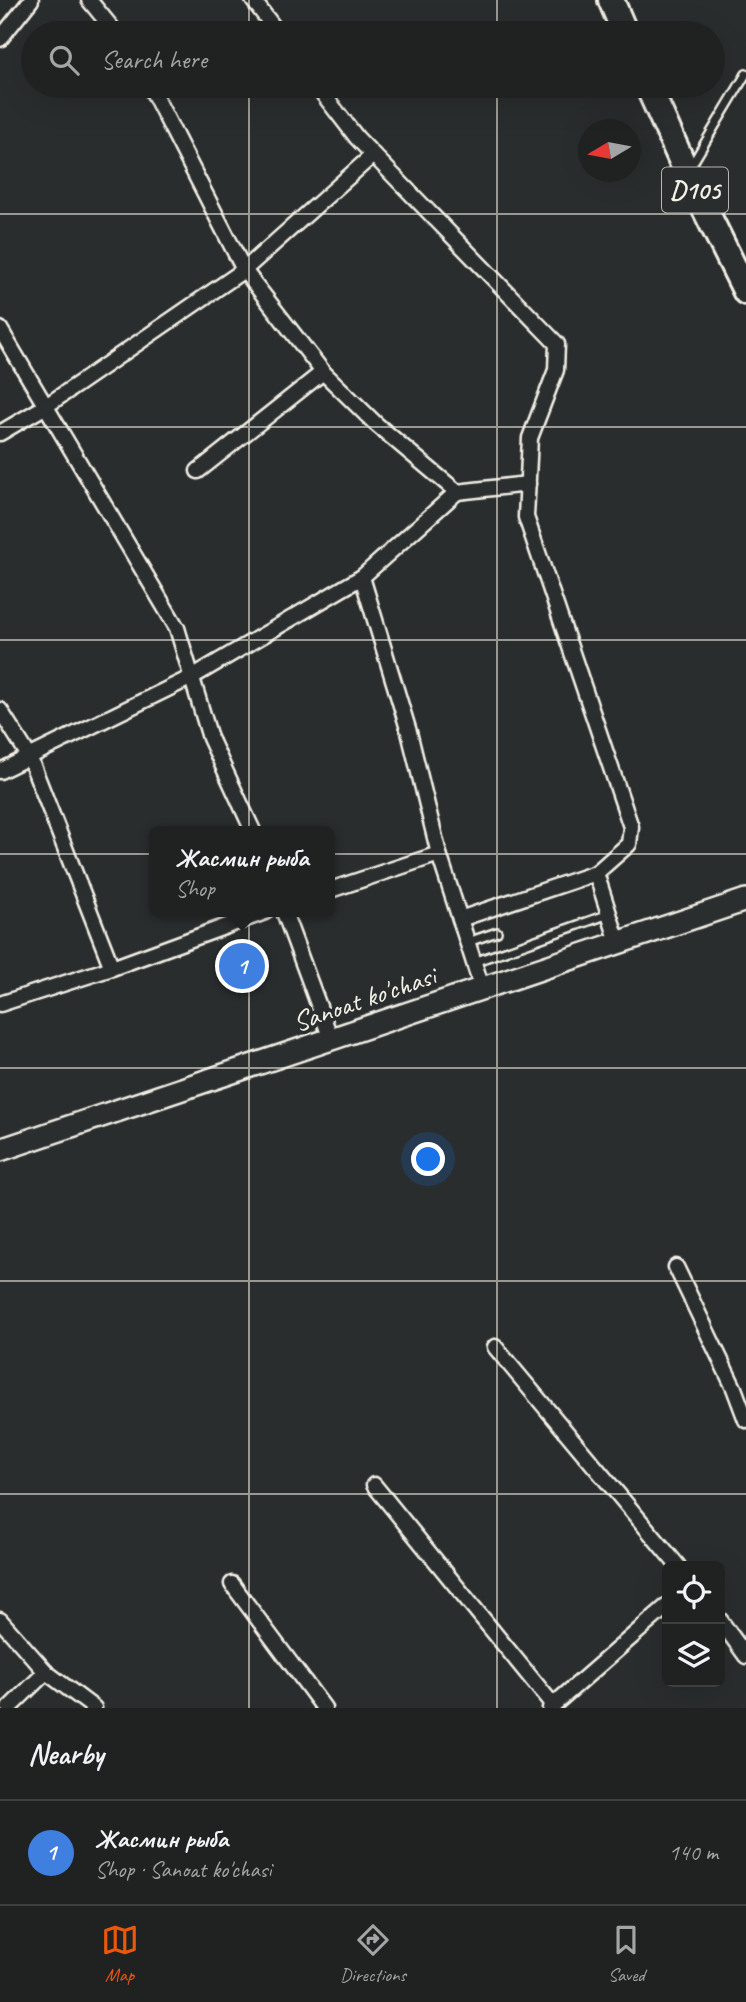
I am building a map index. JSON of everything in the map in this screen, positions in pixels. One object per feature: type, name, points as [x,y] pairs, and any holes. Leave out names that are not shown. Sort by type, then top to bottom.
[{"type":"highway","points":[[611,0],[620,21]]},
{"type":"highway","name":"D105","points":[[653,98],[746,292]]},
{"type":"main road","name":"Sanoat ko'chasi","points":[[0,1150],[746,900]]},
{"type":"street","points":[[0,39],[31,0]]},
{"type":"street","points":[[89,0],[106,21]]},
{"type":"street","points":[[253,0],[269,21]]},
{"type":"street","points":[[156,98],[244,270],[323,372],[376,424],[457,492]]},
{"type":"street","points":[[326,98],[357,138],[557,344],[556,370],[530,438],[526,517],[631,827],[629,844],[596,873],[561,879],[460,919]]},
{"type":"street","points":[[0,433],[46,406],[244,270],[373,155]]},
{"type":"street","points":[[0,329],[177,628],[210,738],[251,826]]},
{"type":"street","points":[[198,471],[323,372]]},
{"type":"street","points":[[0,771],[192,677],[362,578],[457,492],[528,484]]},
{"type":"street","points":[[362,578],[409,732],[439,854],[482,988]]},
{"type":"street","points":[[0,710],[29,756],[112,968]]},
{"type":"street","points":[[335,888],[439,854]]},
{"type":"street","points":[[596,873],[618,942]]},
{"type":"street","points":[[0,1004],[112,968],[251,917]]},
{"type":"street","points":[[286,917],[331,1039]]},
{"type":"street","points":[[676,1267],[734,1388],[746,1420]]},
{"type":"street","points":[[495,1347],[674,1561]]},
{"type":"street","points":[[374,1485],[552,1707],[662,1610]]},
{"type":"street","points":[[232,1584],[324,1708]]},
{"type":"street","points":[[0,1620],[46,1672],[93,1708]]},
{"type":"street","points":[[723,1624],[746,1656]]},
{"type":"street","points":[[9,1708],[46,1672]]},
{"type":"lane","points":[[687,173],[746,74]]},
{"type":"lane","points":[[474,962],[609,914]]},
{"type":"lane","points":[[467,942],[497,932]]},
{"type":"place","name":"Жасмин рыба","points":[[242,966]]}]
